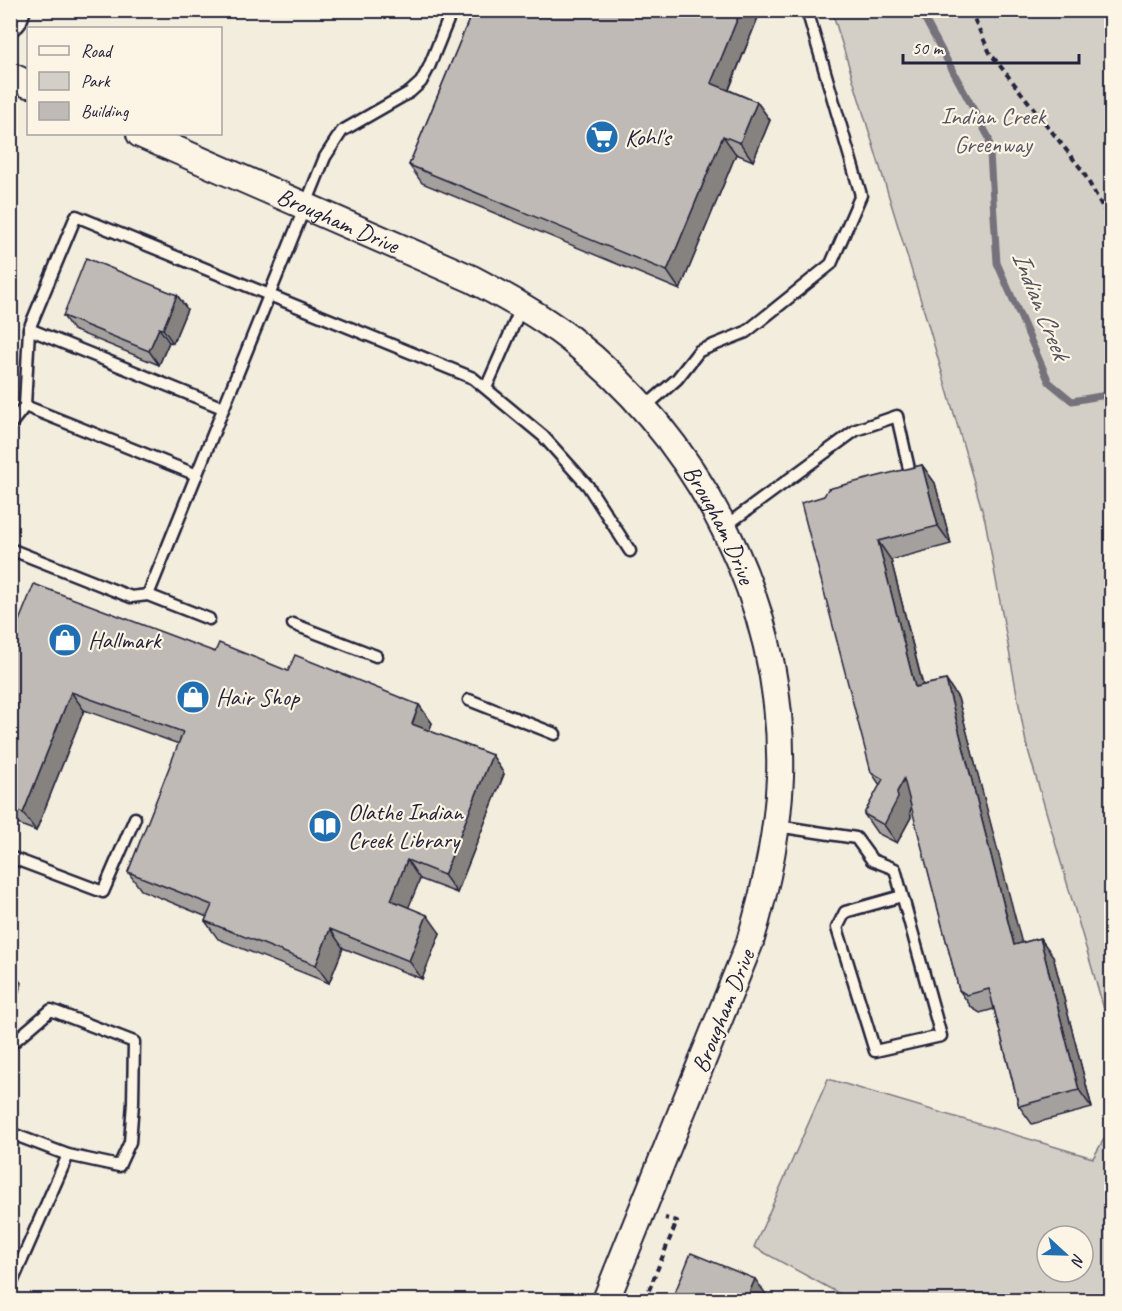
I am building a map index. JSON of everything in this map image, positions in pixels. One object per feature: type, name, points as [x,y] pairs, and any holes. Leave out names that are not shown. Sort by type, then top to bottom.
[{"type":"main road","points":[[10,18],[13,10]]},
{"type":"street","points":[[10,76],[27,84]]},
{"type":"street","name":"Brougham Drive","points":[[142,135],[472,279],[522,306],[568,337],[611,374],[668,436],[724,526],[749,583],[771,664],[779,720],[780,776],[776,826],[766,888],[750,942],[606,1300]]},
{"type":"lane","points":[[148,595],[325,157],[342,131],[410,92],[421,81],[452,10]]},
{"type":"lane","points":[[644,408],[677,379],[699,351],[746,332],[831,264],[861,195],[807,10]]},
{"type":"lane","points":[[10,425],[25,406],[29,330],[76,216],[473,378],[543,436],[588,486],[630,551]]},
{"type":"lane","points":[[486,388],[522,306]]},
{"type":"lane","points":[[29,330],[223,408]]},
{"type":"lane","points":[[25,406],[197,475]]},
{"type":"lane","points":[[724,526],[856,430],[897,416],[909,470]]},
{"type":"lane","points":[[10,549],[130,597],[148,595],[209,619]]},
{"type":"lane","points":[[293,624],[376,656]]},
{"type":"lane","points":[[469,700],[555,734]]},
{"type":"lane","points":[[10,857],[103,892],[135,818]]},
{"type":"lane","points":[[776,826],[856,838],[872,860],[895,869],[941,1035],[875,1051],[837,928],[845,912],[902,896]]},
{"type":"lane","points":[[10,1045],[51,1010],[135,1042],[130,1142],[118,1166],[68,1155],[10,1133]]},
{"type":"lane","points":[[10,1287],[68,1155]]},
{"type":"path","points":[[970,10],[990,53],[1082,170],[1112,224]]},
{"type":"path","points":[[643,1211],[677,1221],[645,1300]]},
{"type":"green space","name":"Indian Creek Greenway","points":[[832,11],[1111,11],[1111,1033],[1026,743],[985,520],[925,314]]},
{"type":"green space","points":[[828,1079],[1093,1158],[1111,1127],[1111,1300],[851,1300],[754,1247]]},
{"type":"building","name":"Kohl's","points":[[473,10],[741,10],[711,83],[757,102],[740,143],[723,136],[667,271],[409,165]]},
{"type":"building","points":[[86,258],[177,295],[163,329],[159,328],[149,351],[63,316]]},
{"type":"building","points":[[922,465],[938,526],[878,541],[915,687],[946,680],[1014,945],[1040,938],[1079,1090],[1019,1106],[989,989],[967,995],[959,990],[904,779],[897,792],[898,798],[884,825],[864,814],[883,779],[871,772],[801,503],[824,496],[828,489]]},
{"type":"building","name":"Olathe Indian Creek Library","points":[[34,584],[215,652],[219,643],[288,671],[295,655],[419,705],[412,724],[492,755],[444,875],[407,860],[391,900],[427,915],[409,961],[330,929],[316,965],[205,921],[212,905],[128,872],[183,732],[71,692],[23,813],[10,808],[10,643]]},
{"type":"building","points":[[691,1253],[755,1279],[746,1300],[672,1300]]},
{"type":"waterway","name":"Indian Creek","points":[[920,10],[989,138],[997,263],[1049,382],[1072,401],[1112,394]]},
{"type":"waterway","name":"Indian Creek","points":[[1112,778],[1109,834],[1112,839]]},
{"type":"place","name":"Kohl's","points":[[602,137]]},
{"type":"place","name":"Hallmark","points":[[65,640]]},
{"type":"place","name":"Hair Shop","points":[[193,697]]},
{"type":"place","name":"Olathe Indian Creek Library","points":[[325,826]]}]
